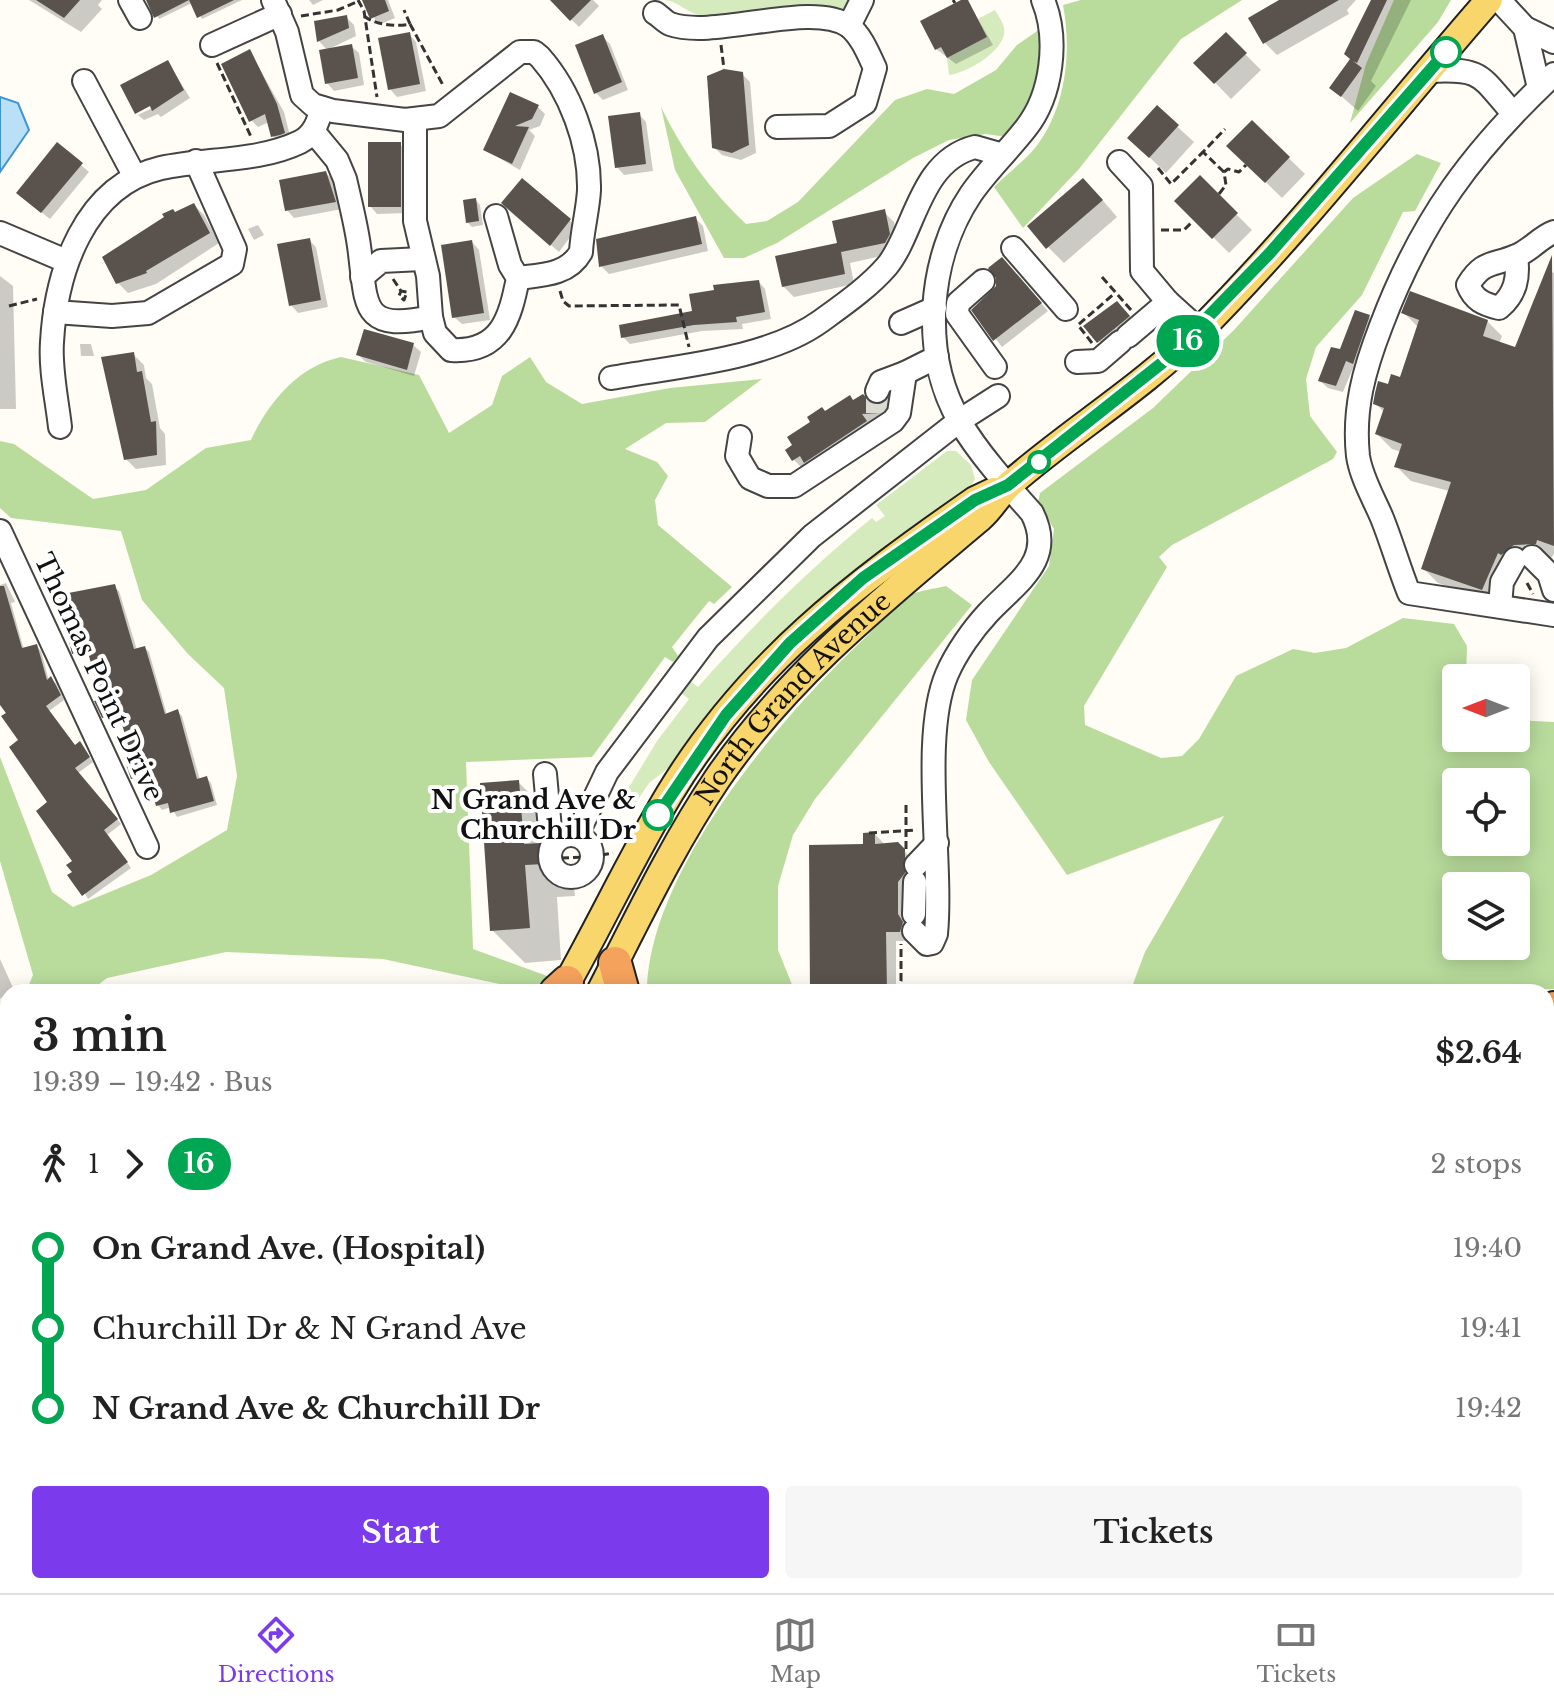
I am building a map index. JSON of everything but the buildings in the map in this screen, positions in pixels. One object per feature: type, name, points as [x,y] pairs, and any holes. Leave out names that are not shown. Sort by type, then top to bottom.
[{"type":"main road","name":"North Grand Avenue","points":[[565,984],[670,792],[726,715],[762,673],[826,609],[863,578],[975,500],[1008,485],[1115,404],[1199,330],[1430,71],[1489,0]]},
{"type":"main road","name":"North Grand Avenue","points":[[619,978],[683,833],[719,777],[772,709],[840,637],[984,515],[1008,485]]},
{"type":"street","points":[[849,26],[862,0]]},
{"type":"street","points":[[915,898],[937,837],[936,734],[947,674],[986,615],[1028,574],[1038,557],[1040,529],[1032,513],[959,421],[937,357],[935,308],[944,251],[956,222],[971,195],[1028,126],[1047,81],[1050,32],[1043,0]]},
{"type":"street","points":[[1499,0],[1525,28],[1547,81],[1512,112],[1447,192],[1410,255],[1371,351],[1355,410],[1358,459],[1409,593],[1417,597],[1554,615]]},
{"type":"street","points":[[212,45],[278,12],[302,95],[307,102],[322,108],[415,121],[439,116],[520,52],[534,52],[551,73],[578,125],[587,163],[589,192],[581,252],[567,269],[518,278]]},
{"type":"street","points":[[655,13],[670,24],[692,25],[815,13],[849,26],[865,46],[875,68],[865,103],[829,126],[777,127]]},
{"type":"street","points":[[1525,28],[1554,42]]},
{"type":"street","points":[[1430,71],[1475,73],[1488,81],[1512,112]]},
{"type":"street","points":[[84,81],[135,177]]},
{"type":"street","points":[[60,427],[52,366],[56,307],[66,261],[86,221],[110,196],[135,177],[196,161],[258,153],[300,142],[313,131],[322,108]]},
{"type":"street","points":[[415,121],[415,221],[428,276],[435,333],[451,350],[493,339],[509,320],[518,278],[510,265],[496,216]]},
{"type":"street","points":[[313,131],[337,160],[345,179],[366,302],[383,320],[404,323],[431,317]]},
{"type":"street","points":[[611,378],[780,342],[819,322],[886,266],[936,174],[969,149],[1003,155]]},
{"type":"street","points":[[56,307],[112,316],[148,313],[232,264],[235,249],[196,161]]},
{"type":"street","points":[[1119,162],[1141,186],[1142,271],[1168,302],[1199,330]]},
{"type":"street","points":[[1516,256],[1554,232]]},
{"type":"street","points":[[0,233],[66,261]]},
{"type":"street","points":[[1013,248],[1066,309]]},
{"type":"street","points":[[362,277],[381,261],[422,259]]},
{"type":"street","points":[[983,281],[958,303],[957,314],[995,367]]},
{"type":"street","points":[[1077,362],[1098,361],[1126,331],[1168,302]]},
{"type":"street","points":[[901,323],[935,308]]},
{"type":"street","points":[[871,437],[877,425],[881,382],[937,357]]},
{"type":"street","points":[[740,437],[737,456],[750,478],[768,486],[794,486],[871,437],[899,413],[905,373]]},
{"type":"street","points":[[545,774],[550,829],[569,847],[607,772],[708,638],[812,536],[959,421],[998,396]]},
{"type":"street","name":"Thomas Point Drive","points":[[0,531],[147,847]]},
{"type":"street","points":[[1500,606],[1502,582],[1523,558],[1549,574],[1554,590]]},
{"type":"street","points":[[915,898],[937,837]]},
{"type":"path","points":[[278,12],[359,1],[377,97],[375,116]]},
{"type":"path","points":[[404,10],[455,104]]},
{"type":"path","points":[[364,16],[379,24],[410,24]]},
{"type":"path","points":[[212,45],[216,65],[250,136]]},
{"type":"path","points":[[1158,168],[1171,184],[1225,129]]},
{"type":"path","points":[[1203,152],[1224,172]]},
{"type":"path","points":[[1224,172],[1228,169],[1239,172],[1246,165]]},
{"type":"path","points":[[1219,194],[1226,185],[1224,172]]},
{"type":"path","points":[[1141,231],[1184,230],[1193,221]]},
{"type":"path","points":[[557,272],[563,301],[569,306],[679,305],[692,362]]},
{"type":"path","points":[[1102,277],[1133,313],[1126,331]]},
{"type":"path","points":[[1077,362],[1095,347],[1078,325],[1115,293]]},
{"type":"path","points":[[9,306],[36,299],[56,307]]},
{"type":"path","points":[[900,984],[915,898],[906,830],[906,805]]},
{"type":"path","points":[[869,833],[906,830],[937,837]]},
{"type":"green space","points":[[665,0],[853,0],[847,13],[813,9],[716,17],[694,14]]},
{"type":"green space","points":[[1081,0],[1242,0],[1181,39],[1079,169],[1023,228],[994,187],[1035,148],[1054,116],[1066,61],[1063,5]]},
{"type":"green space","points":[[1394,0],[1451,0],[1438,22],[1350,123],[1366,64]]},
{"type":"green space","points":[[995,10],[1004,31],[997,48],[973,66],[949,75],[947,58],[987,37],[978,19]]},
{"type":"green space","points":[[1040,29],[1039,59],[1033,86],[1022,112],[1006,137],[986,134],[949,140],[913,158],[777,243],[744,258],[724,258],[675,170],[661,107],[698,170],[733,211],[746,224],[767,221],[798,202],[895,100],[927,89],[954,94],[996,70],[1017,45]]},
{"type":"green space","points":[[1417,154],[1441,163],[1415,211],[1403,212],[1362,295],[1316,347],[1306,379],[1310,416],[1337,452],[1333,459],[1172,545],[1159,557],[1167,567],[1084,706],[1085,725],[1161,758],[1182,756],[1199,739],[1236,676],[1293,649],[1315,653],[1346,648],[1403,618],[1454,624],[1467,646],[1466,664],[1442,664],[1442,752],[1530,752],[1530,721],[1554,722],[1554,984],[1133,984],[1145,952],[1224,816],[1067,875],[989,762],[966,720],[972,680],[1049,566],[1054,529],[1038,502],[1040,493],[1153,408],[1234,330],[1353,198]]},
{"type":"green space","points":[[341,357],[419,375],[449,433],[492,405],[502,376],[530,357],[546,382],[582,404],[670,388],[762,379],[705,422],[666,423],[625,449],[657,462],[668,476],[655,500],[658,525],[732,587],[714,604],[709,601],[672,647],[678,656],[673,662],[665,657],[592,757],[466,762],[473,949],[550,977],[546,984],[499,984],[383,959],[226,952],[107,978],[99,984],[29,984],[33,975],[0,861],[0,757],[52,892],[73,907],[151,875],[227,830],[237,776],[224,688],[188,654],[142,600],[121,531],[11,518],[0,508],[0,441],[14,444],[93,499],[146,490],[206,448],[251,440],[266,413],[286,388],[298,377]]},
{"type":"green space","points":[[947,451],[956,451],[971,465],[975,479],[970,488],[827,592],[770,645],[676,762],[649,783],[633,807],[622,799],[657,741],[689,699],[678,691],[687,679],[698,687],[803,578],[872,518],[876,522],[885,516],[876,505]]},
{"type":"green space","points":[[946,586],[972,605],[815,799],[793,835],[778,886],[778,950],[792,984],[648,984],[653,946],[670,897],[694,848],[725,799],[796,709],[892,609],[914,593]]},
{"type":"water","points":[[0,97],[18,103],[29,130],[0,172]]},
{"type":"tunnel","points":[[877,391],[877,413]]},
{"type":"bus line","name":"16","points":[[658,815],[670,792],[726,715],[790,643],[863,578],[975,500],[1008,485],[1151,374],[1199,330],[1269,254],[1446,52]]},
{"type":"place","name":"N Grand Ave & Churchill Dr","points":[[658,815]]}]
